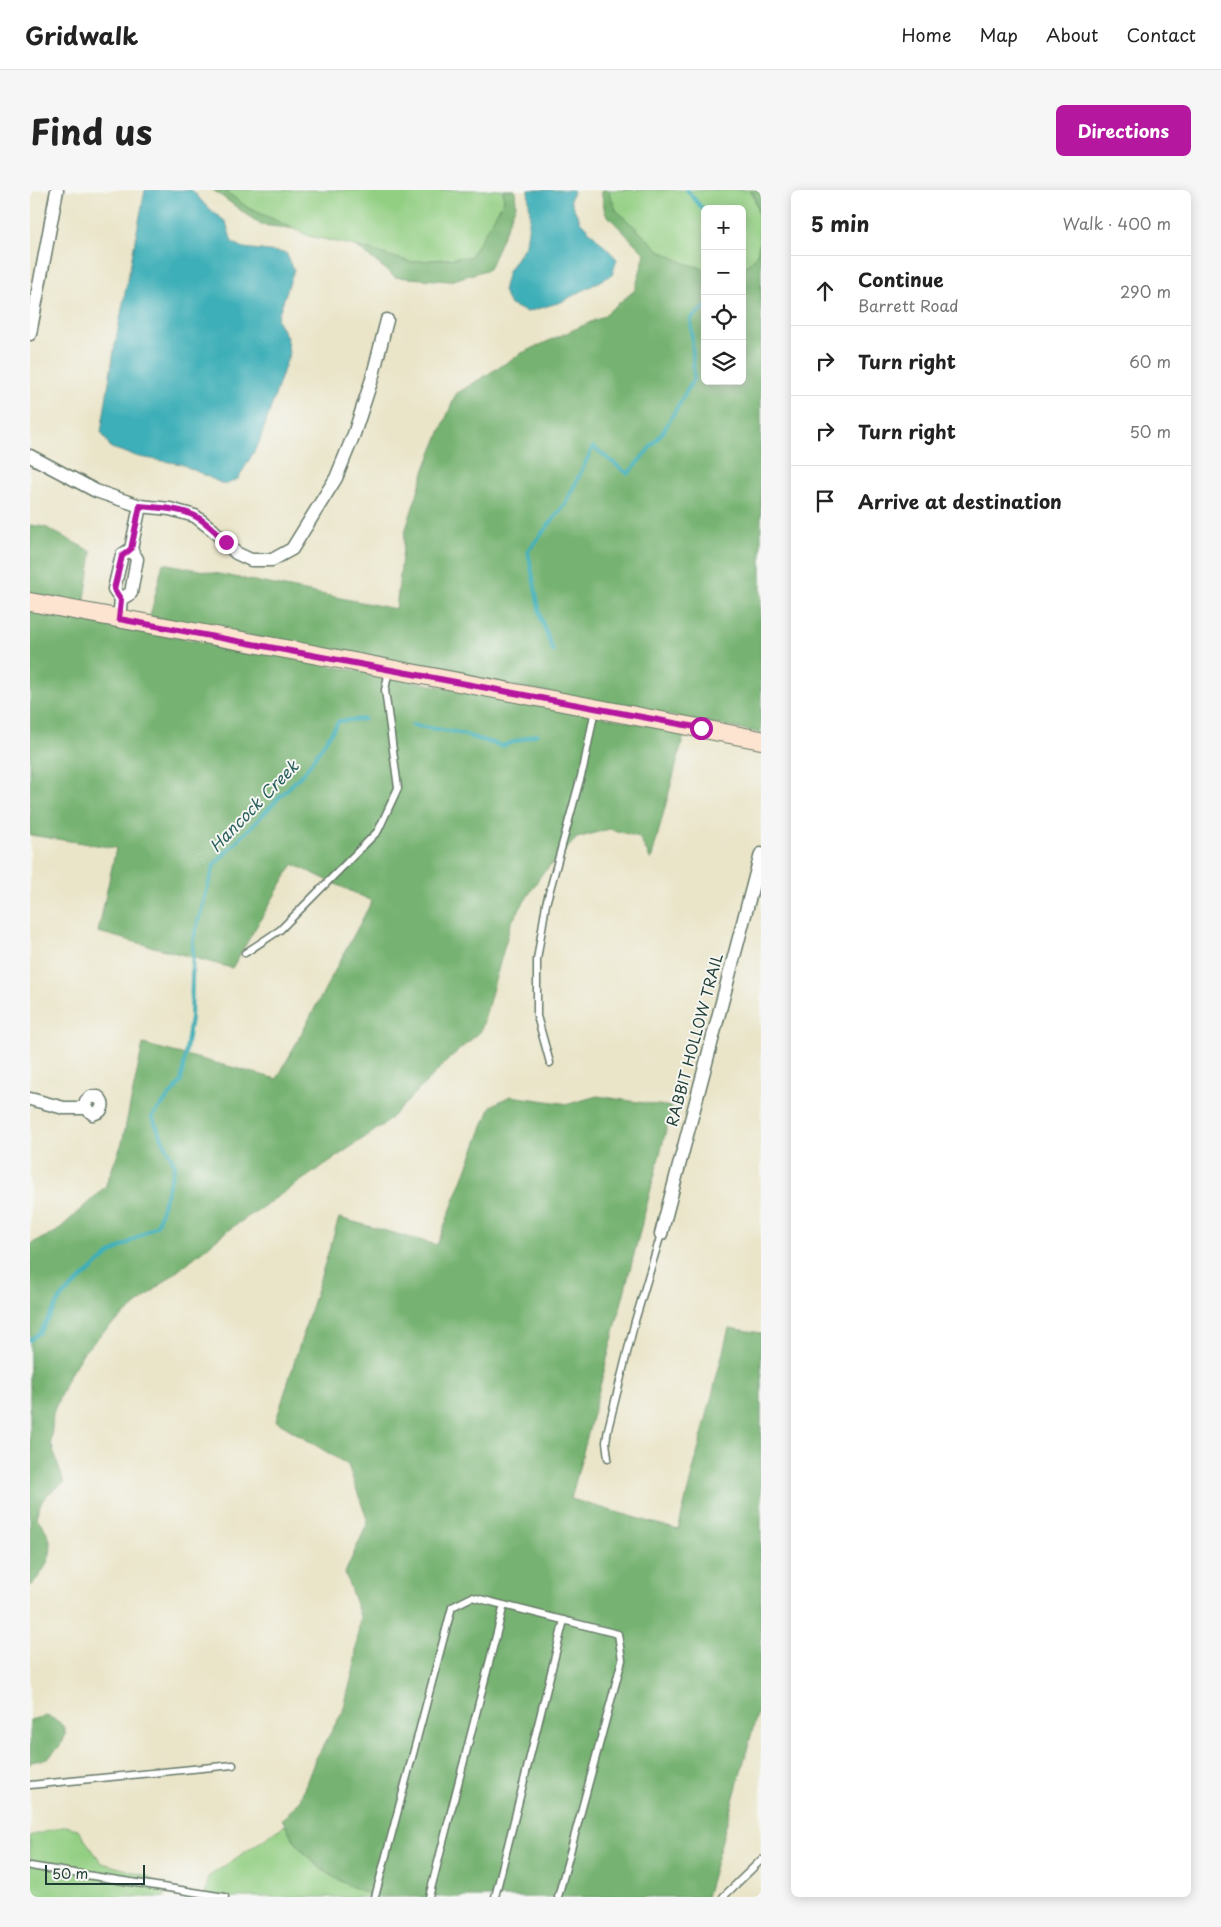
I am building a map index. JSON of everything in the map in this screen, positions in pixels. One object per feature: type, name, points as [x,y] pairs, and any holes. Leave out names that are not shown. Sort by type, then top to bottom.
[{"type":"street","points":[[30,334],[57,190]]},
{"type":"street","points":[[30,456],[96,491],[140,506],[170,509],[195,516],[213,530],[236,553],[251,560],[272,560],[292,549],[336,478],[354,434],[372,379],[387,320]]},
{"type":"street","points":[[119,619],[121,600],[131,593],[137,559],[131,549],[140,506]]},
{"type":"street","points":[[30,602],[761,740]]},
{"type":"street","name":"RABBIT HOLLOW TRAIL","points":[[661,1234],[761,854]]},
{"type":"street","points":[[30,1100],[64,1108],[86,1108]]},
{"type":"lane","points":[[245,953],[280,930],[378,832],[398,788],[385,690],[389,669]]},
{"type":"lane","points":[[550,1063],[537,1016],[537,960],[546,904],[584,765],[595,708]]},
{"type":"lane","points":[[608,1458],[606,1442],[608,1429],[635,1320],[661,1234]]},
{"type":"lane","points":[[375,1897],[452,1607],[472,1597],[618,1634],[622,1660],[558,1897]]},
{"type":"lane","points":[[429,1897],[504,1605]]},
{"type":"lane","points":[[495,1897],[564,1620]]},
{"type":"lane","points":[[30,1785],[233,1765]]},
{"type":"lane","points":[[723,1897],[761,1860]]},
{"type":"lane","points":[[30,1866],[225,1897]]},
{"type":"green space","points":[[213,190],[224,190],[248,208],[296,229],[261,225]]},
{"type":"green space","points":[[224,190],[503,190],[504,201],[470,257],[410,262],[356,246],[309,236],[248,208]]},
{"type":"green space","points":[[503,190],[515,190],[516,205],[489,269],[450,281],[395,277],[356,246],[410,262],[470,257],[504,201]]},
{"type":"green space","points":[[601,190],[608,190],[616,210],[659,250],[684,263],[701,268],[701,385],[746,385],[746,266],[756,255],[761,237],[761,733],[150,617],[163,563],[396,609],[405,532],[426,466],[456,394],[522,353],[602,317],[635,290],[645,254],[605,213]]},
{"type":"green space","points":[[608,190],[750,190],[758,212],[759,240],[757,255],[746,265],[746,205],[701,205],[701,268],[684,263],[659,250],[616,210]]},
{"type":"green space","points":[[750,190],[761,190],[761,224],[754,195]]},
{"type":"green space","points":[[30,525],[45,527],[92,552],[84,604],[30,594]]},
{"type":"green space","points":[[84,604],[150,617],[84,605]]},
{"type":"green space","points":[[30,610],[685,732],[651,860],[639,837],[609,829],[577,838],[541,875],[511,923],[481,1031],[452,1056],[386,1123],[224,1233],[102,1333],[83,1353],[68,1377],[53,1413],[51,1443],[64,1483],[46,1497],[38,1510],[36,1517],[48,1534],[51,1547],[46,1566],[30,1586],[30,1244],[56,1232],[105,1187],[122,1143],[143,1044],[277,1079],[372,901],[293,864],[232,968],[98,932],[116,848],[30,835]]},
{"type":"green space","points":[[510,1096],[569,1104],[597,1096],[672,1107],[571,1499],[678,1530],[729,1328],[761,1333],[761,1700],[706,1897],[377,1897],[346,1884],[321,1869],[301,1848],[282,1819],[299,1802],[315,1760],[343,1711],[354,1668],[360,1616],[345,1573],[368,1522],[348,1465],[276,1421],[339,1218],[437,1245],[491,1106]]},
{"type":"green space","points":[[46,1716],[62,1725],[65,1734],[64,1739],[49,1757],[31,1762],[30,1765],[30,1720]]},
{"type":"green space","points":[[285,1825],[313,1862],[335,1878],[377,1897],[205,1897],[208,1877]]},
{"type":"green space","points":[[66,1826],[77,1829],[102,1863],[148,1876],[164,1893],[165,1897],[30,1897],[30,1836]]},
{"type":"water","points":[[145,190],[192,190],[206,206],[226,222],[232,242],[244,248],[286,253],[294,270],[277,319],[287,338],[289,354],[259,443],[238,479],[225,485],[181,464],[139,457],[111,448],[101,432],[114,350]]},
{"type":"water","points":[[528,190],[574,190],[570,200],[580,221],[617,259],[612,275],[561,302],[527,312],[510,305],[503,291],[508,271],[526,244],[530,215]]},
{"type":"waterway","name":"Hancock Creek","points":[[687,190],[701,207]]},
{"type":"waterway","name":"Hancock Creek","points":[[553,651],[541,619],[528,551],[566,503],[593,447],[628,474],[663,432],[694,378],[691,318],[701,310]]},
{"type":"waterway","name":"Hancock Creek","points":[[30,1340],[40,1332],[62,1296],[107,1256],[157,1225],[175,1165],[152,1117],[181,1082],[191,1018],[193,940],[214,865],[306,770],[339,721],[364,719]]},
{"type":"waterway","name":"Hancock Creek","points":[[412,725],[455,732],[502,746],[537,734]]},
{"type":"route","points":[[226,542],[195,516],[170,509],[140,506],[131,549],[122,556],[114,589],[121,600],[119,619],[701,728]]}]
